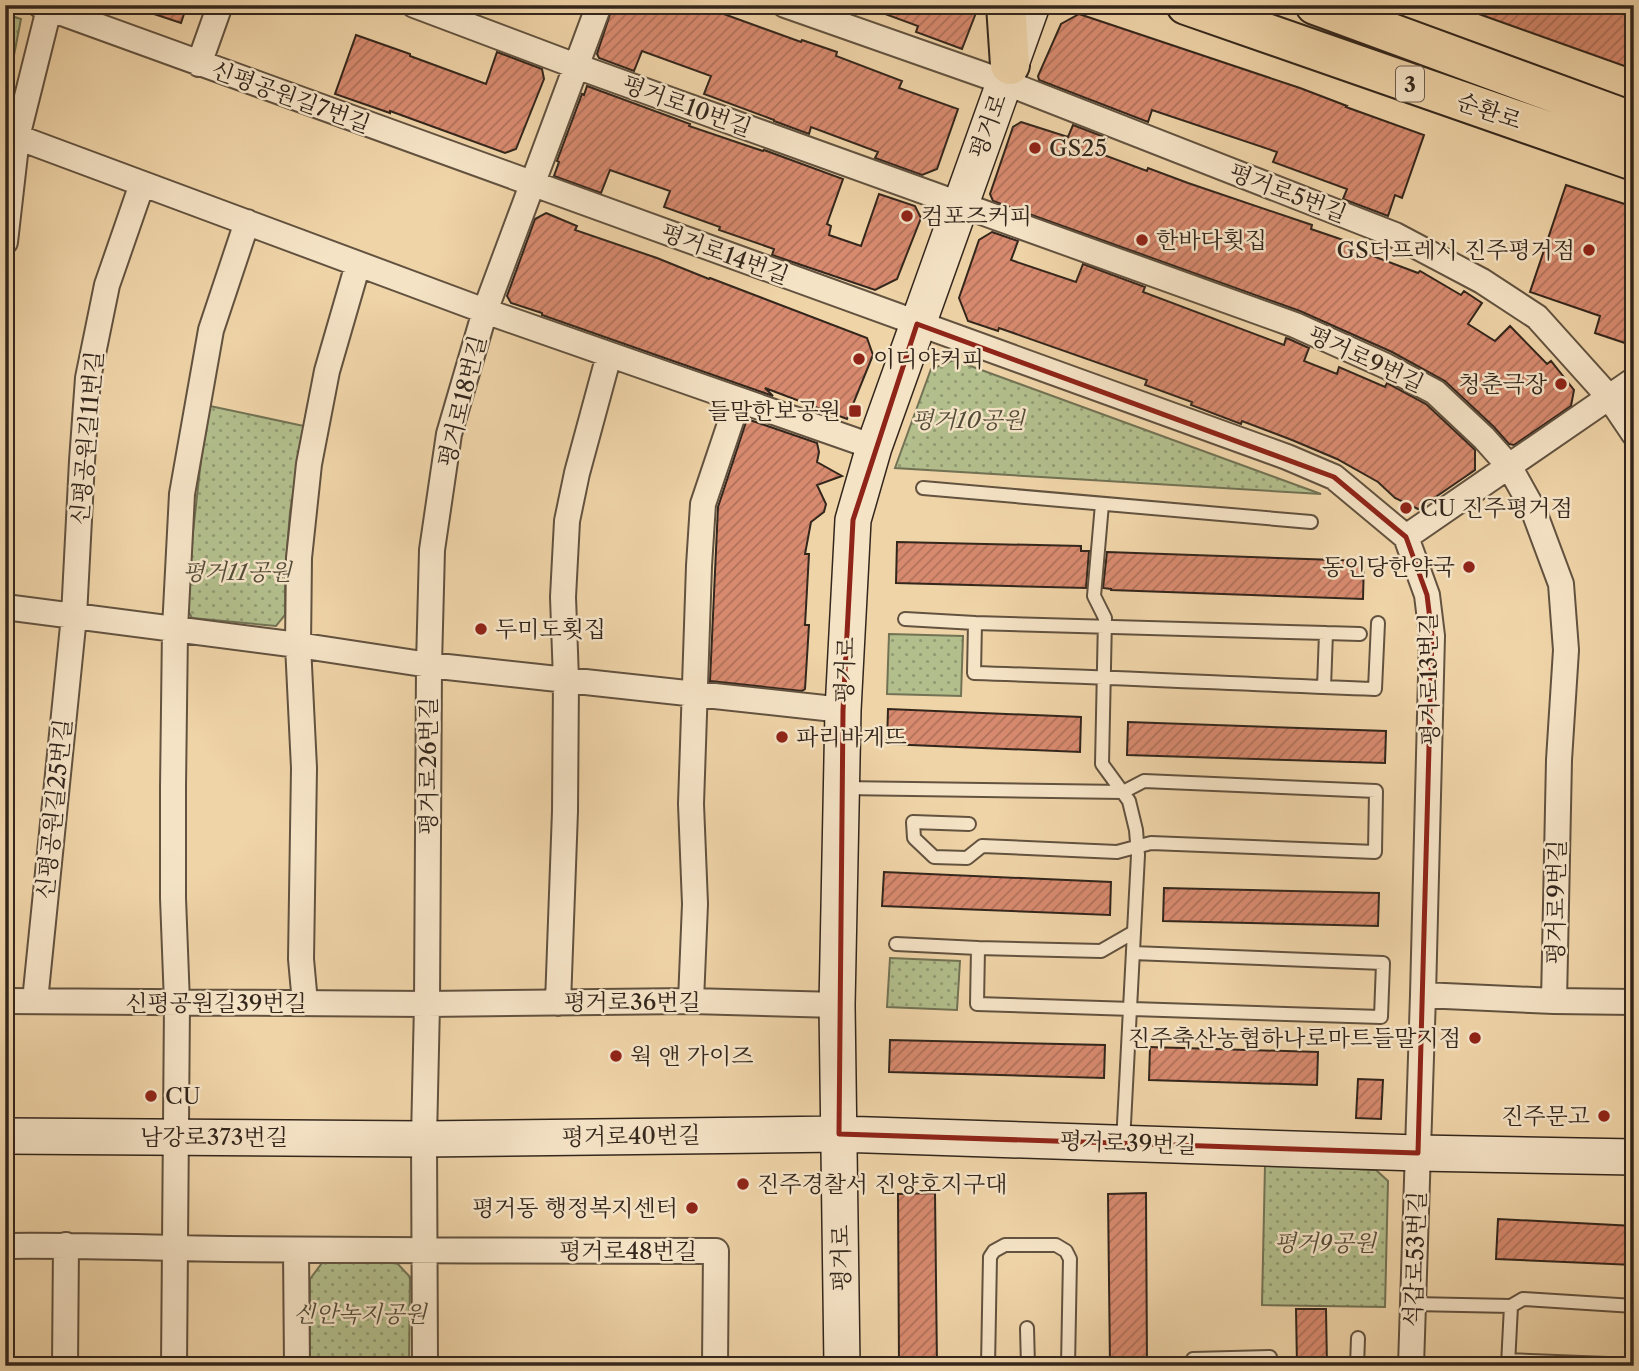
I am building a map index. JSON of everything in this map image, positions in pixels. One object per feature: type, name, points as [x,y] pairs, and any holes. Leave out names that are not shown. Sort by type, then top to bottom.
[{"type":"main road","points":[[1006,5],[1007,74]]},
{"type":"main road","name":"순환로","points":[[1186,5],[1634,161]]},
{"type":"main road","name":"순환로","points":[[1315,5],[1634,122]]},
{"type":"street","points":[[199,64],[220,5]]},
{"type":"street","name":"평거로10번길","points":[[414,5],[960,204]]},
{"type":"street","points":[[17,137],[485,311],[599,5]]},
{"type":"street","name":"평거로5번길","points":[[785,5],[1007,74],[1395,234],[1482,281],[1537,317],[1609,397],[1634,434]]},
{"type":"street","name":"평거로","points":[[842,1366],[838,1005],[843,710],[853,520],[874,447],[1032,5]]},
{"type":"street","points":[[5,242],[17,137],[45,7]]},
{"type":"street","name":"신평공원길7번길","points":[[45,7],[532,184]]},
{"type":"street","name":"신평공원길11번길","points":[[74,616],[88,378],[107,285],[142,184]]},
{"type":"street","name":"평거로14번길","points":[[532,184],[917,324]]},
{"type":"street","name":"평거로9번길","points":[[960,204],[1295,325],[1386,366],[1436,392],[1509,466],[1533,509],[1561,584],[1566,650],[1559,760],[1555,1000]]},
{"type":"street","points":[[174,1366],[177,1003],[173,898],[175,629],[182,494],[211,330],[247,222]]},
{"type":"street","points":[[305,1003],[301,959],[304,768],[299,558],[309,464],[327,371],[358,264]]},
{"type":"street","name":"평거로18번길","points":[[429,665],[432,550],[449,434],[485,311],[874,447]]},
{"type":"street","points":[[917,324],[1287,457],[1334,477],[1406,537],[1634,380]]},
{"type":"street","points":[[558,1003],[565,811],[564,597],[567,521],[609,355]]},
{"type":"street","points":[[691,1001],[695,904],[691,804],[703,503],[738,400]]},
{"type":"street","name":"평거로13번길","points":[[1406,537],[1427,595],[1432,636],[1418,1153]]},
{"type":"street","points":[[5,607],[299,645],[429,665]]},
{"type":"street","name":"신평공원길25번길","points":[[35,1001],[74,616]]},
{"type":"street","name":"평거로26번길","points":[[425,1366],[424,1139],[429,665],[843,710]]},
{"type":"street","points":[[1423,995],[1634,1002]]},
{"type":"street","name":"신평공원길39번길","points":[[5,1001],[427,1004]]},
{"type":"street","name":"평거로36번길","points":[[427,1004],[691,1001],[838,1005]]},
{"type":"street","name":"평거로39번길","points":[[839,1134],[1418,1153],[1634,1157]]},
{"type":"street","name":"평거로40번길","points":[[424,1139],[839,1134]]},
{"type":"street","name":"남강로373번길","points":[[5,1136],[424,1139]]},
{"type":"street","name":"석갑로53번길","points":[[1411,1366],[1418,1153]]},
{"type":"street","points":[[65,1366],[66,1245]]},
{"type":"street","points":[[5,1246],[426,1251]]},
{"type":"street","points":[[296,1250],[297,1366]]},
{"type":"street","name":"평거로48번길","points":[[426,1251],[716,1251],[715,1366]]},
{"type":"lane","points":[[923,488],[1311,522]]},
{"type":"lane","points":[[1102,504],[1094,596],[1105,618],[1102,764],[1129,801],[1137,847],[1123,1143]]},
{"type":"lane","points":[[905,620],[1360,634]]},
{"type":"lane","points":[[975,623],[974,673],[1375,689],[1378,623]]},
{"type":"lane","points":[[1324,687],[1326,633]]},
{"type":"lane","points":[[842,788],[1123,792],[1144,781],[1376,791],[1375,852],[1151,843],[1117,852],[982,846],[967,858],[934,857],[914,838],[913,822],[969,824]]},
{"type":"lane","points":[[896,944],[1101,951],[1134,932]]},
{"type":"lane","points":[[978,948],[977,1004],[1381,1017],[1383,963],[1133,953]]},
{"type":"lane","points":[[988,1366],[990,1257],[994,1251],[1006,1245],[1056,1245],[1066,1251],[1070,1259],[1068,1366]]},
{"type":"lane","points":[[1413,1304],[1511,1306],[1523,1299],[1634,1306]]},
{"type":"lane","points":[[1511,1306],[1508,1363],[1634,1365]]},
{"type":"lane","points":[[1027,1328],[1028,1366]]},
{"type":"lane","points":[[1357,1366],[1358,1338]]},
{"type":"lane","points":[[1194,1366],[1193,1359],[1270,1357],[1270,1366]]},
{"type":"highlighted area","points":[[917,324],[1334,477],[1406,537],[1427,595],[1432,636],[1418,1153],[839,1134],[843,710],[853,520]]},
{"type":"green space","points":[[5,14],[21,19],[5,102]]},
{"type":"green space","name":"평거10공원","points":[[954,360],[1321,494],[895,468],[931,369]]},
{"type":"green space","name":"평거11공원","points":[[210,406],[304,426],[290,512],[285,615],[276,626],[192,618],[185,605],[201,460]]},
{"type":"green space","points":[[889,634],[963,636],[961,696],[887,694]]},
{"type":"green space","points":[[890,958],[960,961],[957,1010],[887,1007]]},
{"type":"green space","name":"평거9공원","points":[[1265,1165],[1376,1170],[1388,1181],[1385,1307],[1262,1305]]},
{"type":"green space","name":"신안녹지공원","points":[[322,1263],[397,1263],[410,1277],[409,1366],[310,1366],[310,1279]]},
{"type":"building","points":[[136,5],[187,5],[181,23],[136,8]]},
{"type":"building","points":[[613,5],[699,5],[801,42],[802,40],[837,52],[836,56],[902,81],[899,88],[958,109],[937,169],[922,175],[875,158],[878,152],[811,127],[809,134],[704,94],[711,76],[642,51],[634,71],[599,58],[597,54]]},
{"type":"building","points":[[979,5],[962,49],[916,32],[918,26],[866,7]]},
{"type":"building","points":[[1462,5],[1634,5],[1634,59],[1630,68],[1462,8]]},
{"type":"building","points":[[1079,14],[1300,88],[1424,135],[1402,198],[1395,195],[1388,216],[1343,199],[1347,189],[1273,162],[1277,152],[1152,110],[1148,122],[1039,80],[1038,76],[1061,24]]},
{"type":"building","points":[[356,35],[486,84],[497,52],[542,69],[544,79],[516,149],[505,153],[335,94]]},
{"type":"building","points":[[587,86],[690,124],[689,126],[843,179],[827,224],[831,226],[829,235],[861,246],[879,194],[915,206],[921,218],[897,279],[875,290],[772,255],[774,249],[664,207],[670,191],[610,170],[601,193],[554,176],[559,162],[557,161]]},
{"type":"building","points":[[1021,122],[1068,137],[1073,125],[1107,138],[1101,154],[1312,225],[1311,229],[1367,248],[1365,253],[1418,273],[1420,271],[1461,295],[1464,291],[1482,303],[1468,324],[1495,341],[1510,326],[1547,364],[1551,361],[1574,390],[1571,406],[1514,445],[1509,444],[1445,381],[1392,352],[1300,311],[993,201],[990,194],[1013,127]]},
{"type":"building","name":"GS더프레시 진주평거점","points":[[1566,185],[1634,207],[1634,346],[1595,333],[1600,316],[1530,292]]},
{"type":"building","points":[[546,213],[577,226],[575,230],[657,258],[867,338],[873,355],[847,419],[765,388],[773,396],[511,303],[507,296],[535,219]]},
{"type":"building","points":[[992,232],[1018,241],[1011,260],[1076,282],[1083,264],[1145,287],[1143,292],[1284,345],[1286,338],[1289,339],[1309,348],[1304,361],[1337,374],[1339,367],[1385,387],[1387,383],[1426,404],[1473,448],[1475,470],[1418,509],[1395,498],[1378,482],[1337,459],[1292,440],[1191,405],[1192,402],[1145,385],[1147,380],[999,328],[998,331],[968,321],[959,298],[979,240]]},
{"type":"building","points":[[747,419],[817,443],[817,462],[842,476],[817,485],[826,504],[824,512],[811,522],[805,554],[809,554],[805,625],[809,625],[805,689],[802,691],[710,681],[718,507]]},
{"type":"building","points":[[897,542],[1081,546],[1081,551],[1089,551],[1086,588],[896,583]]},
{"type":"building","points":[[1107,552],[1364,561],[1363,599],[1111,590],[1103,588]]},
{"type":"building","points":[[888,709],[1081,717],[1080,752],[887,744]]},
{"type":"building","points":[[1128,722],[1386,731],[1385,763],[1127,755]]},
{"type":"building","points":[[884,872],[1111,882],[1110,915],[882,906]]},
{"type":"building","points":[[1164,888],[1379,893],[1378,926],[1163,921]]},
{"type":"building","points":[[890,1040],[1105,1045],[1104,1078],[889,1072]]},
{"type":"building","points":[[1150,1047],[1318,1052],[1317,1085],[1149,1080]]},
{"type":"building","points":[[1358,1079],[1383,1080],[1381,1119],[1356,1118]]},
{"type":"building","points":[[935,1193],[937,1366],[899,1366],[898,1194]]},
{"type":"building","points":[[1146,1193],[1147,1366],[1110,1366],[1108,1194]]},
{"type":"building","points":[[1498,1219],[1634,1226],[1634,1265],[1496,1259]]},
{"type":"building","points":[[1296,1309],[1326,1309],[1327,1366],[1297,1366]]},
{"type":"place","name":"GS25","points":[[1035,148]]},
{"type":"place","name":"컴포즈커피","points":[[907,216]]},
{"type":"place","name":"한바다횟집","points":[[1142,240]]},
{"type":"place","name":"GS더프레시 진주평거점","points":[[1589,250]]},
{"type":"place","name":"이디야커피","points":[[859,359]]},
{"type":"place","name":"청춘극장","points":[[1561,384]]},
{"type":"place","name":"들말한보공원","points":[[855,411]]},
{"type":"place","name":"CU 진주평거점","points":[[1406,508]]},
{"type":"place","name":"동인당한약국","points":[[1469,567]]},
{"type":"place","name":"두미도횟집","points":[[481,629]]},
{"type":"place","name":"파리바게뜨","points":[[782,737]]},
{"type":"place","name":"진주축산농협하나로마트들말지점","points":[[1475,1038]]},
{"type":"place","name":"웍 앤 가이즈","points":[[616,1056]]},
{"type":"place","name":"CU","points":[[151,1096]]},
{"type":"place","name":"진주문고","points":[[1604,1116]]},
{"type":"place","name":"진주경찰서 진양호지구대","points":[[743,1184]]},
{"type":"place","name":"평거동 행정복지센터","points":[[692,1208]]}]
